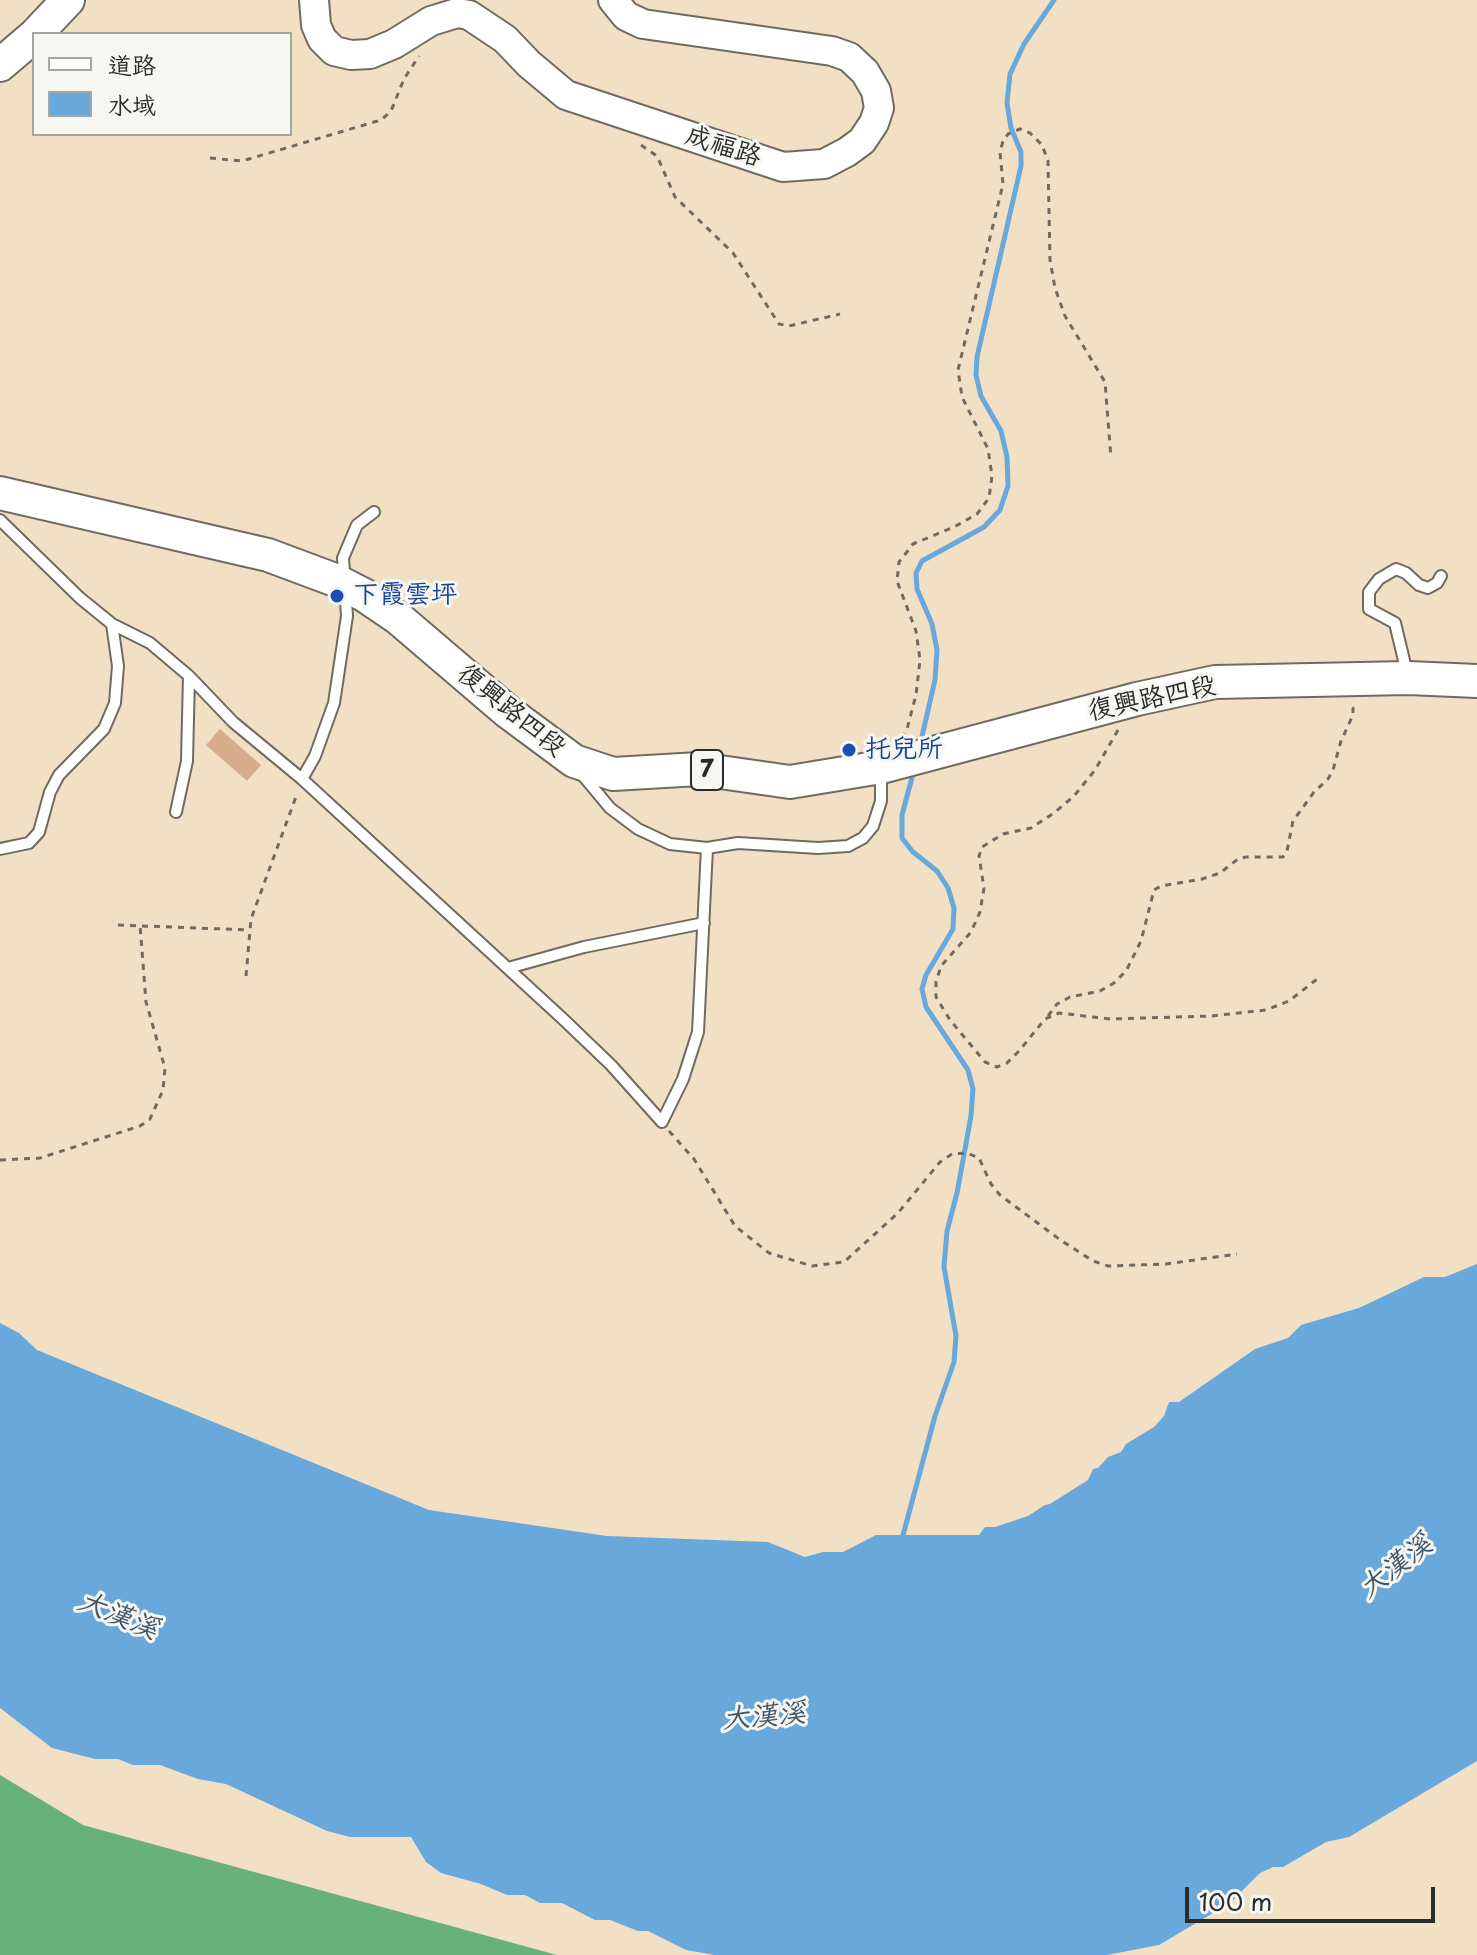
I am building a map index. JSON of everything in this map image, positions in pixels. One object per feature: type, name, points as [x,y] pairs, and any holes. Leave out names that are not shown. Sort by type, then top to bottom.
[{"type":"main road","points":[[38,32],[68,0]]},
{"type":"main road","points":[[0,65],[32,38]]},
{"type":"main road","name":"復興路四段","points":[[0,493],[268,555],[345,586],[398,618],[508,712],[574,761],[613,774],[699,769],[790,782],[881,767],[1137,699],[1215,682],[1408,678],[1477,681]]},
{"type":"street","name":"成福路","points":[[314,0],[316,25],[322,39],[334,51],[351,55],[370,54],[394,44],[431,21],[457,13],[469,15],[505,39],[566,95],[783,167],[824,164],[862,141],[874,123],[879,108],[876,91],[865,72],[849,57],[832,51],[643,24],[626,16],[613,0]]},
{"type":"lane","points":[[302,779],[315,756],[334,703],[347,616],[343,558],[357,525],[374,512]]},
{"type":"lane","points":[[0,520],[80,598],[112,624],[150,643],[189,676],[233,722],[302,779],[611,1065],[662,1122],[683,1079],[698,1032],[707,848]]},
{"type":"lane","points":[[1408,678],[1395,623],[1369,609],[1369,592],[1379,579],[1396,569],[1428,588],[1437,583],[1441,576]]},
{"type":"lane","points":[[0,849],[29,843],[39,832],[50,792],[59,775],[104,729],[115,703],[118,666],[112,624]]},
{"type":"lane","points":[[176,812],[187,761],[189,676]]},
{"type":"lane","points":[[574,761],[588,784],[603,800],[638,829],[670,844],[707,848],[738,843],[818,848],[848,846],[863,838],[873,826],[881,801],[881,767]]},
{"type":"lane","points":[[508,968],[584,947],[704,923]]},
{"type":"path","points":[[210,158],[242,161],[381,120],[391,111],[404,79],[425,49]]},
{"type":"path","points":[[881,767],[907,729],[916,695],[920,660],[916,631],[897,581],[899,562],[913,544],[977,514],[989,498],[992,476],[988,449],[962,397],[958,370],[1003,184],[1000,152],[1008,134],[1020,129],[1030,133],[1042,145],[1048,161],[1050,260],[1055,288],[1065,316],[1105,382],[1111,458]]},
{"type":"path","points":[[640,144],[657,156],[675,197],[733,253],[779,324],[789,326],[840,314]]},
{"type":"path","points":[[1137,699],[1095,770],[1074,796],[1031,828],[1003,834],[982,847],[979,856],[984,888],[980,912],[971,932],[941,966],[936,997],[950,1020],[985,1062],[997,1067],[1007,1063],[1019,1051],[1057,1004],[1070,997],[1100,991],[1126,971],[1141,941],[1154,890],[1211,876],[1246,857],[1283,857],[1293,821],[1314,792],[1328,779],[1353,715],[1349,703],[1339,700]]},
{"type":"path","points":[[246,976],[251,919],[302,779]]},
{"type":"path","points":[[118,925],[250,930]]},
{"type":"path","points":[[0,1160],[40,1158],[140,1126],[150,1119],[163,1090],[165,1068],[146,1002],[140,925]]},
{"type":"path","points":[[1045,1019],[1059,1013],[1110,1019],[1211,1016],[1266,1010],[1289,1001],[1321,976]]},
{"type":"path","points":[[662,1122],[694,1159],[735,1226],[769,1253],[812,1266],[844,1262],[898,1213],[940,1162],[952,1154],[967,1153],[979,1158],[1000,1195],[1093,1261],[1108,1266],[1166,1264],[1237,1254]]},
{"type":"green space","points":[[0,1775],[83,1825],[557,1955],[0,1955]]},
{"type":"water","name":"大漢溪","points":[[1477,1264],[1477,1761],[1349,1837],[1326,1842],[1283,1867],[1273,1867],[1260,1873],[1230,1903],[1159,1945],[1107,1955],[715,1955],[686,1950],[648,1931],[638,1931],[610,1920],[595,1920],[562,1903],[540,1903],[525,1895],[507,1895],[441,1873],[426,1862],[411,1837],[350,1837],[327,1831],[226,1784],[198,1779],[160,1765],[133,1765],[118,1759],[95,1759],[52,1748],[0,1708],[0,1323],[19,1333],[37,1350],[429,1510],[607,1536],[768,1542],[805,1557],[823,1552],[843,1552],[876,1535],[979,1535],[985,1527],[995,1527],[1028,1516],[1088,1480],[1093,1469],[1154,1427],[1164,1416],[1169,1402],[1179,1402],[1255,1349],[1288,1338],[1301,1325],[1359,1308],[1424,1277],[1445,1277]]},
{"type":"building","points":[[220,729],[261,765],[247,781],[206,745]]},
{"type":"waterway","points":[[920,745],[935,680],[937,650],[932,624],[917,589],[916,573],[922,561],[984,527],[1000,510],[1008,486],[1007,457],[1001,431],[981,396],[976,375],[977,357],[1021,166],[1021,152],[1011,128],[1007,103],[1010,74],[1024,44],[1054,0]]},
{"type":"waterway","points":[[902,1539],[935,1416],[954,1362],[956,1336],[944,1267],[947,1231],[957,1193],[973,1089],[968,1070],[926,1007],[922,989],[926,975],[953,929],[954,908],[948,888],[937,871],[913,852],[902,838],[902,815],[914,770]]},
{"type":"place","name":"下霞雲坪","points":[[337,596]]},
{"type":"place","name":"托兒所","points":[[849,750]]}]
